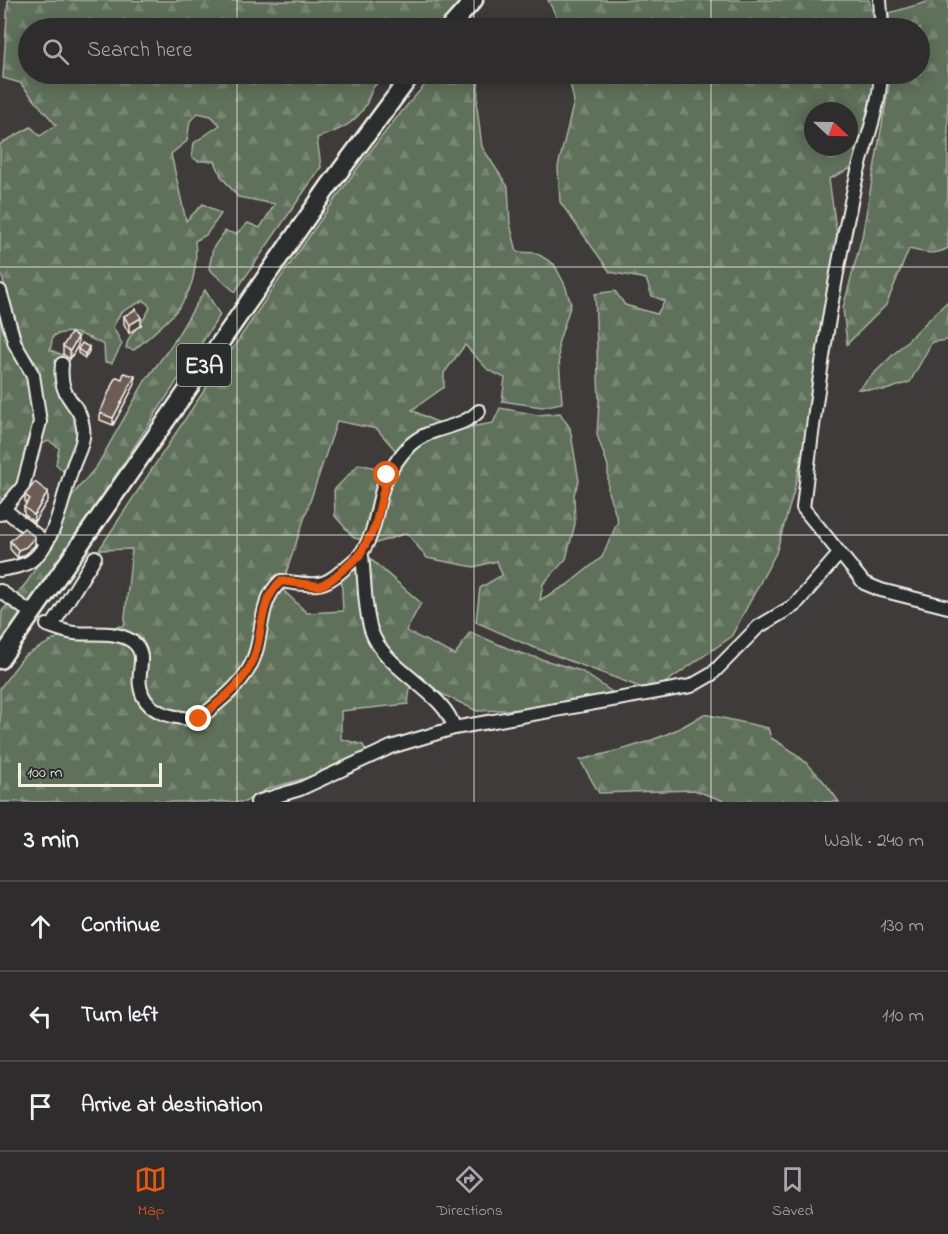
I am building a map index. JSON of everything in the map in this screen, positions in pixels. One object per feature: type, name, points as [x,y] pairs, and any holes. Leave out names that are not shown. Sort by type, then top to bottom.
[{"type":"highway","points":[[458,18],[474,0]]},
{"type":"highway","name":"E3A","points":[[0,660],[315,205],[405,84]]},
{"type":"street","points":[[880,0],[881,18]]},
{"type":"street","points":[[880,84],[854,186],[838,272],[803,508],[864,583],[881,590],[948,607]]},
{"type":"street","points":[[0,291],[15,344],[33,375],[40,422],[23,486],[2,511],[45,542]]},
{"type":"street","points":[[0,570],[32,561],[45,542],[59,516],[73,465],[84,442],[81,419],[63,390],[63,363]]},
{"type":"street","points":[[95,557],[50,626],[72,633],[122,635],[134,643],[142,661],[140,686],[144,699],[156,710],[176,719],[199,719],[248,671],[261,640],[263,610],[273,588],[281,581],[320,586],[359,556],[375,527],[387,475],[410,446],[428,432],[471,419],[479,411]]},
{"type":"street","points":[[257,802],[300,789],[391,747],[454,728],[691,687],[712,674],[758,627],[795,605],[839,554]]},
{"type":"street","points":[[359,556],[363,556],[371,632],[404,674],[451,715],[454,728]]},
{"type":"street","points":[[0,591],[27,610]]},
{"type":"green space","points":[[8,0],[462,2],[447,18],[18,18],[18,82],[3,78]]},
{"type":"green space","points":[[548,0],[869,0],[874,18],[557,18]]},
{"type":"green space","points":[[934,0],[948,0],[948,248],[934,253],[909,249],[886,305],[847,344],[843,308],[862,237],[889,84],[930,84],[930,18],[889,18],[889,13]]},
{"type":"green space","points":[[21,84],[376,84],[362,111],[352,121],[336,131],[317,138],[321,167],[235,292],[209,269],[213,248],[225,231],[236,234],[248,223],[260,228],[275,204],[238,197],[221,176],[215,161],[198,161],[192,157],[194,143],[220,125],[211,116],[198,113],[190,121],[187,141],[171,154],[186,221],[203,204],[221,214],[206,235],[195,241],[196,261],[189,292],[172,316],[134,350],[126,348],[127,342],[150,307],[144,300],[121,312],[113,327],[122,344],[112,363],[105,362],[104,345],[91,339],[66,332],[53,336],[50,350],[63,355],[58,378],[91,433],[70,478],[56,464],[59,448],[49,441],[41,444],[41,396],[37,364],[25,349],[0,271],[0,144],[31,127],[40,136],[56,125]]},
{"type":"green space","points":[[426,84],[478,84],[477,107],[482,147],[508,187],[510,224],[517,252],[536,253],[554,264],[565,285],[571,304],[558,344],[562,403],[542,407],[502,401],[505,378],[488,370],[465,345],[444,373],[444,387],[412,410],[434,421],[459,427],[493,423],[500,408],[538,415],[560,413],[570,428],[579,481],[574,494],[575,524],[566,559],[543,584],[540,600],[567,585],[602,557],[618,521],[608,492],[608,466],[597,435],[599,402],[595,294],[615,291],[625,305],[657,314],[665,301],[652,296],[646,279],[610,272],[560,202],[558,167],[574,101],[570,84],[874,84],[858,150],[858,102],[804,102],[804,156],[857,156],[854,167],[829,179],[837,236],[827,337],[794,491],[776,553],[731,637],[662,685],[645,689],[530,646],[476,622],[480,588],[502,575],[497,561],[474,567],[427,558],[407,533],[377,543],[354,538],[335,516],[334,490],[359,464],[376,468],[394,466],[396,451],[377,429],[337,421],[281,588],[307,613],[343,611],[341,571],[368,557],[421,603],[406,631],[455,655],[470,632],[514,651],[581,671],[612,692],[555,708],[477,711],[411,679],[408,704],[341,711],[341,739],[363,745],[370,760],[267,789],[245,802],[0,802],[0,688],[24,656],[71,630],[124,626],[132,549],[99,550],[211,381],[373,148]]},
{"type":"green space","points":[[205,290],[220,315],[86,521],[0,644],[2,611],[27,582],[45,553],[74,493],[97,466],[145,381],[171,346]]},
{"type":"green space","points":[[948,301],[948,340],[932,342],[910,382],[886,390],[858,389]]},
{"type":"green space","points":[[0,304],[29,379],[36,418],[35,438],[29,464],[3,500],[0,499]]},
{"type":"green space","points":[[704,714],[768,728],[771,738],[809,766],[839,802],[727,802],[694,790],[599,793],[580,760],[659,738]]},
{"type":"building","points":[[136,309],[141,318],[129,325],[124,316]]},
{"type":"building","points":[[71,333],[78,337],[70,351],[63,346]]},
{"type":"building","points":[[82,343],[89,347],[85,354],[78,349]]},
{"type":"building","points":[[124,373],[135,376],[113,418],[100,413],[114,380],[117,377],[122,379]]},
{"type":"building","points":[[35,482],[48,492],[34,515],[24,507],[30,499],[25,495]]},
{"type":"building","points":[[24,528],[35,537],[26,547],[18,550],[10,541]]},
{"type":"route","points":[[199,719],[248,671],[261,640],[263,610],[273,588],[281,581],[320,586],[359,556],[368,545],[375,527],[387,475]]}]
